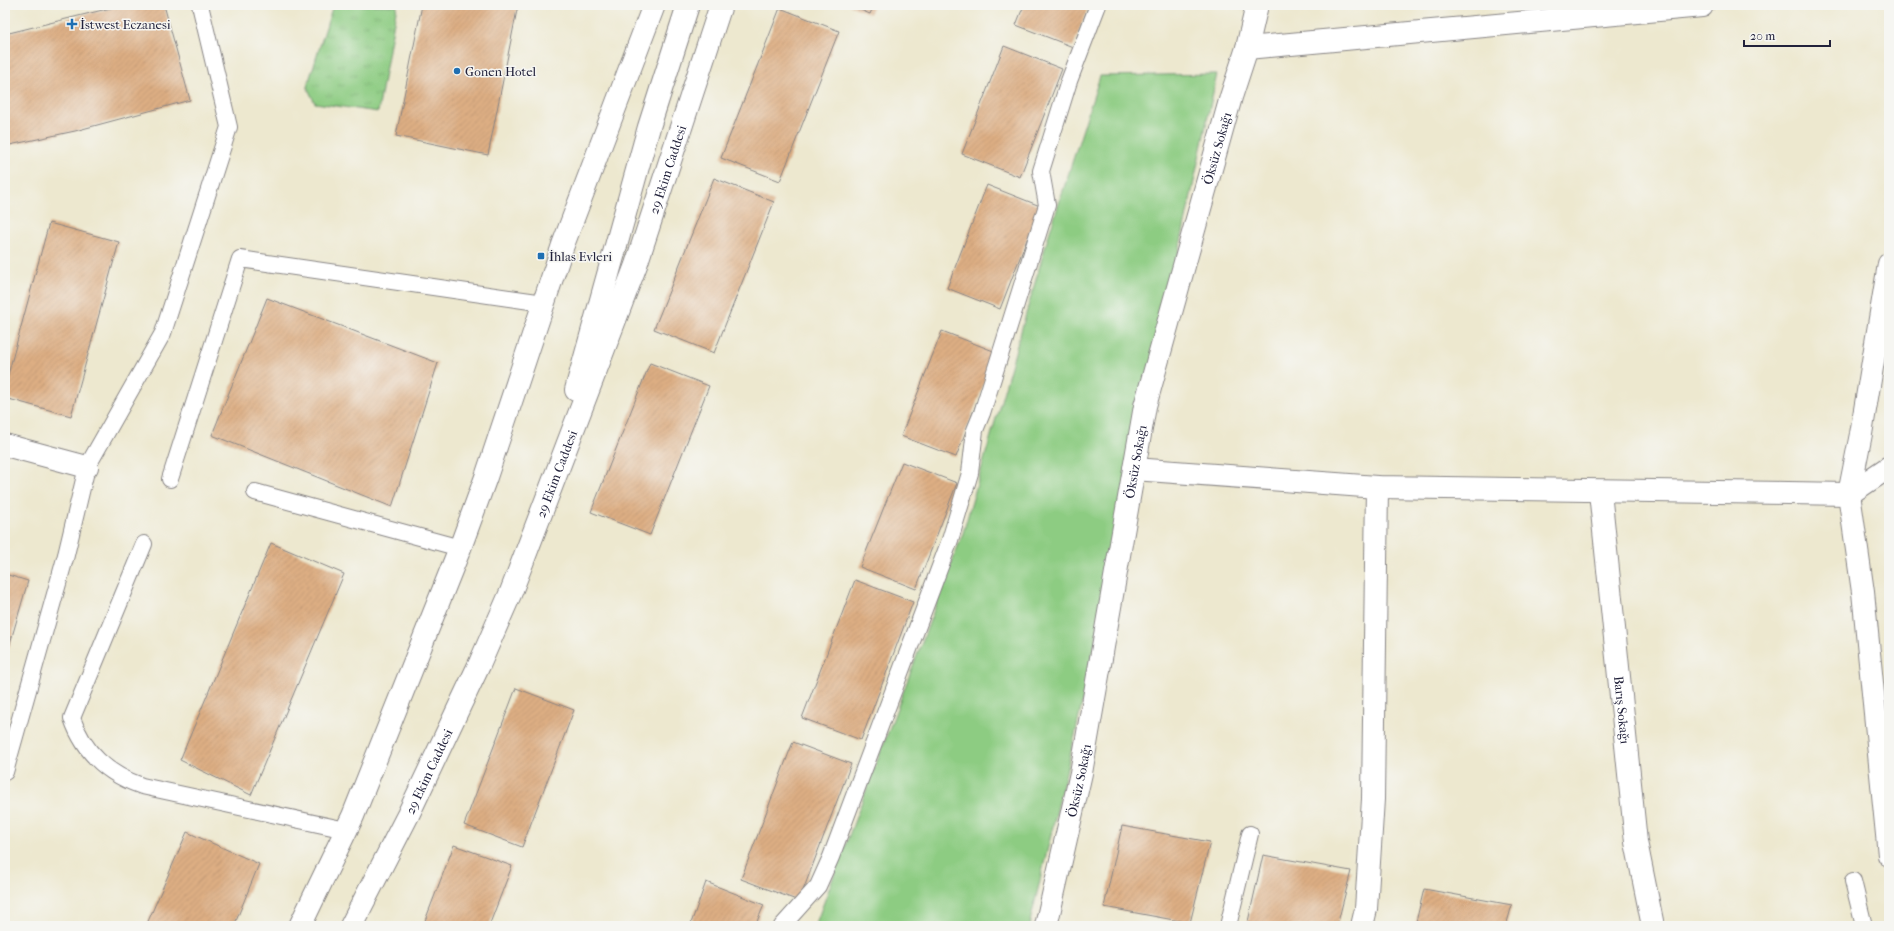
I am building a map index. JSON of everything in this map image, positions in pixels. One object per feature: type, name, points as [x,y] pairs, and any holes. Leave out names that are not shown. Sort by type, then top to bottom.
[{"type":"street","points":[[300,926],[346,830],[460,548],[563,245],[654,5]]},
{"type":"street","points":[[555,476],[584,356],[649,127],[688,5]]},
{"type":"street","name":"29 Ekim Caddesi","points":[[351,926],[408,815],[480,663],[511,592],[636,265],[721,5]]},
{"type":"street","name":"Öksüz Sokağı","points":[[1046,926],[1081,773],[1145,406],[1231,97],[1247,48],[1257,5]]},
{"type":"street","points":[[1247,48],[1702,6]]},
{"type":"street","points":[[1889,264],[1861,434],[1849,494],[1863,592],[1885,775],[1889,855]]},
{"type":"street","points":[[5,445],[87,467]]},
{"type":"street","points":[[1134,470],[1377,487],[1600,492],[1849,494],[1889,467]]},
{"type":"street","points":[[1362,926],[1366,909],[1372,799],[1377,487]]},
{"type":"street","name":"Barış Sokağı","points":[[1600,492],[1636,842],[1653,926]]},
{"type":"lane","points":[[5,772],[66,555],[87,467],[163,333],[229,127],[200,5]]},
{"type":"lane","points":[[782,926],[818,886],[831,857],[950,540],[970,473],[975,430],[1047,204],[1041,170],[1069,81],[1098,5]]},
{"type":"lane","points":[[170,478],[240,259],[544,303]]},
{"type":"lane","points":[[255,492],[460,548]]},
{"type":"lane","points":[[144,544],[72,718],[77,734],[86,747],[110,771],[125,780],[142,786],[346,830]]},
{"type":"lane","points":[[1228,926],[1250,834]]},
{"type":"lane","points":[[1853,881],[1864,926]]},
{"type":"green space","points":[[333,5],[397,5],[378,112],[315,103],[307,87]]},
{"type":"green space","points":[[1217,74],[1076,731],[1029,926],[815,926],[963,533],[1049,234],[1100,76]]},
{"type":"building","points":[[123,5],[164,5],[190,100],[75,131],[5,146],[5,34]]},
{"type":"building","name":"Gonen Hotel","points":[[422,5],[518,5],[488,155],[396,136]]},
{"type":"building","points":[[849,5],[874,5],[870,14]]},
{"type":"building","points":[[1024,5],[1089,5],[1073,47],[1016,25]]},
{"type":"building","points":[[780,8],[839,31],[780,181],[721,158]]},
{"type":"building","points":[[1004,46],[1062,69],[1020,177],[962,154]]},
{"type":"building","points":[[714,178],[774,202],[714,353],[654,329]]},
{"type":"building","points":[[987,185],[1040,206],[1000,309],[947,288]]},
{"type":"building","points":[[49,223],[119,242],[71,416],[5,398],[5,386]]},
{"type":"building","points":[[267,298],[438,363],[392,507],[212,435]]},
{"type":"building","points":[[942,331],[996,352],[956,457],[901,436]]},
{"type":"building","points":[[650,363],[709,386],[650,535],[591,512]]},
{"type":"building","points":[[902,462],[957,483],[916,589],[860,567]]},
{"type":"building","points":[[271,543],[344,574],[251,795],[180,760]]},
{"type":"building","points":[[5,574],[28,581],[5,661]]},
{"type":"building","points":[[855,580],[913,602],[861,740],[802,718]]},
{"type":"building","points":[[516,688],[574,710],[522,847],[464,825]]},
{"type":"building","points":[[793,742],[851,764],[799,901],[741,879]]},
{"type":"building","points":[[1122,826],[1210,842],[1190,923],[1104,907]]},
{"type":"building","points":[[187,832],[259,864],[234,926],[146,926]]},
{"type":"building","points":[[454,845],[512,866],[489,926],[423,926]]},
{"type":"building","points":[[1263,855],[1351,871],[1337,926],[1247,926]]},
{"type":"building","points":[[706,882],[764,905],[755,926],[690,926]]},
{"type":"building","points":[[1424,889],[1512,905],[1506,926],[1415,926]]},
{"type":"place","name":"İstwest Eczanesi","points":[[72,24]]},
{"type":"place","name":"Gonen Hotel","points":[[457,71]]},
{"type":"place","name":"İhlas Evleri","points":[[541,256]]}]
